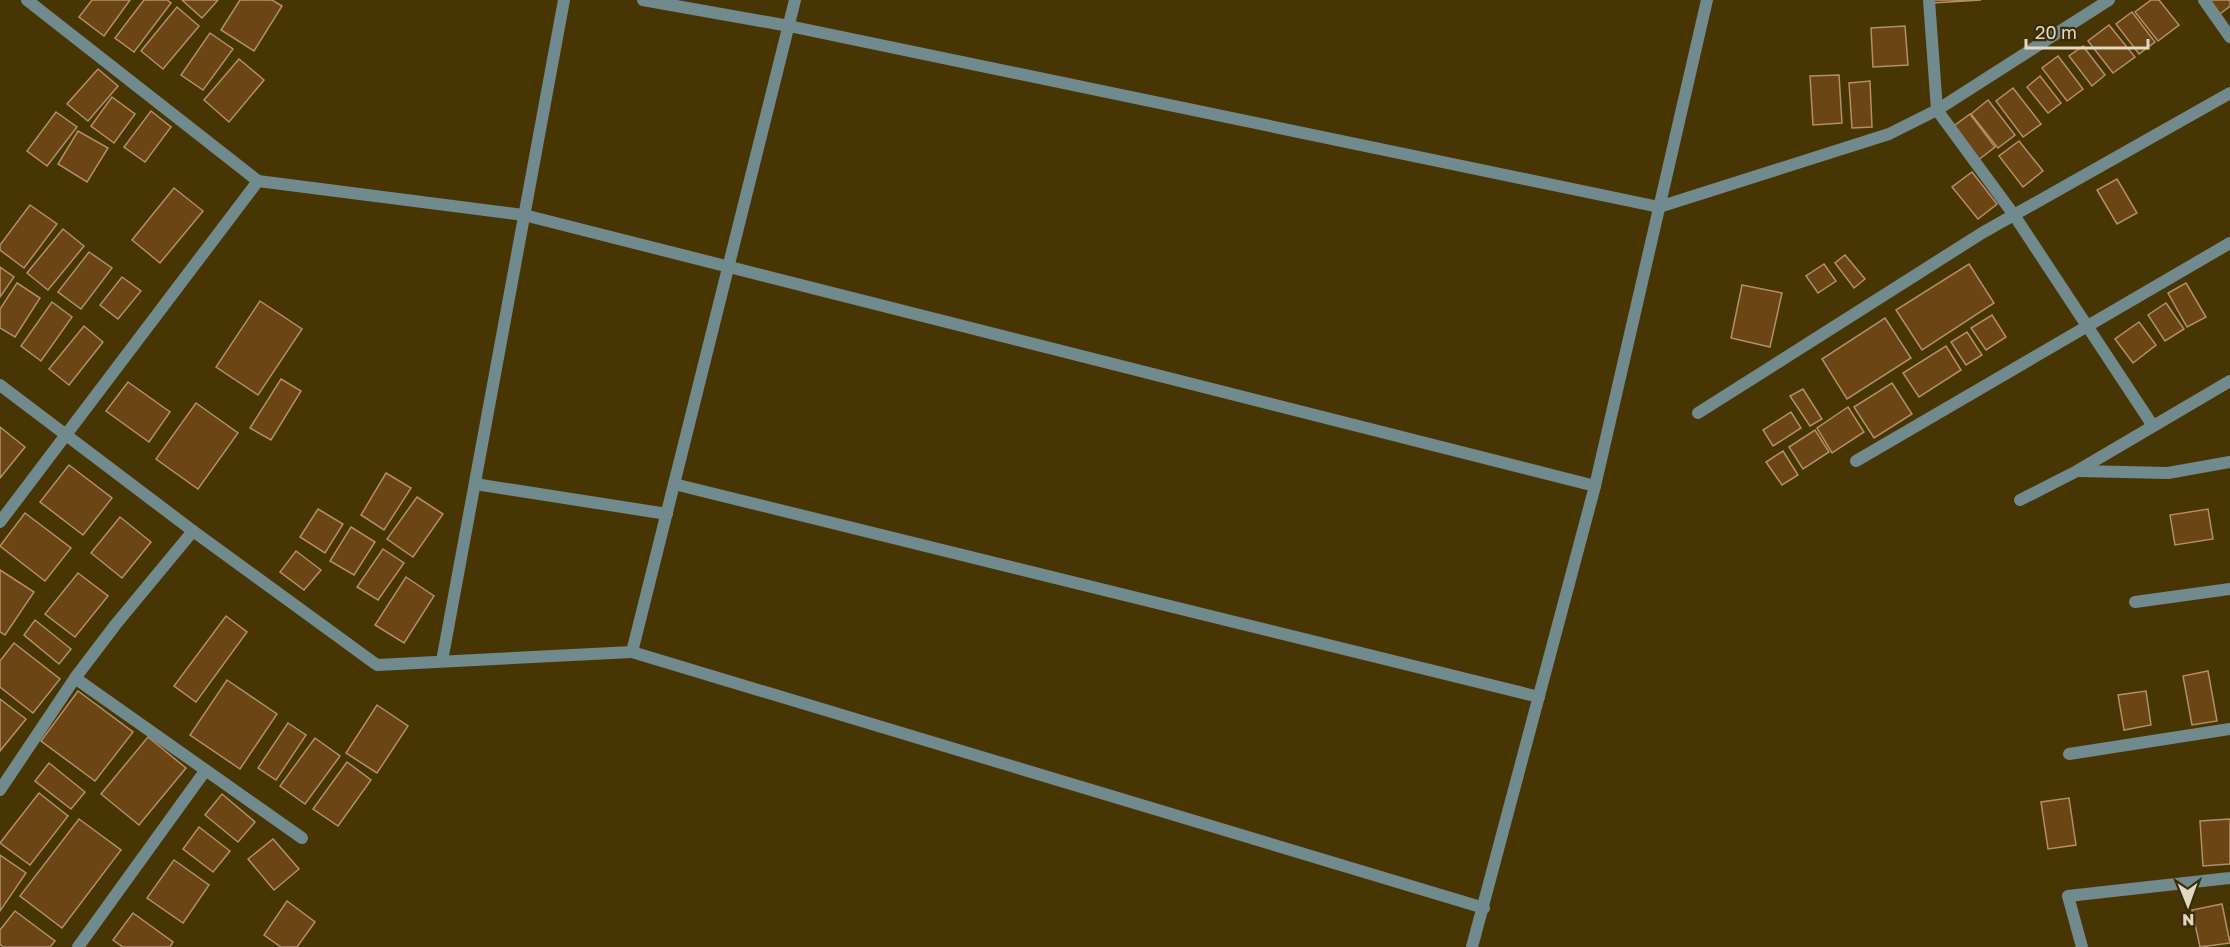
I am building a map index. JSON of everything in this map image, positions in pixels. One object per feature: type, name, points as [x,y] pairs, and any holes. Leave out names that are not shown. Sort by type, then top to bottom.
[{"type":"street","points":[[27,0],[258,181],[524,214],[728,268],[1595,486]]},
{"type":"street","points":[[442,661],[564,0]]},
{"type":"street","points":[[643,0],[789,26],[1659,207],[1889,134],[1937,110],[2109,0]]},
{"type":"street","points":[[632,652],[795,0]]},
{"type":"street","points":[[1472,947],[1595,486],[1707,0]]},
{"type":"street","points":[[1929,0],[1937,110],[2014,215],[2153,426]]},
{"type":"street","points":[[2204,0],[2230,37]]},
{"type":"street","points":[[1698,413],[2014,215],[2230,93]]},
{"type":"street","points":[[0,522],[258,181]]},
{"type":"street","points":[[1856,461],[2230,243]]},
{"type":"street","points":[[2020,500],[2077,471],[2230,381]]},
{"type":"street","points":[[0,385],[193,531],[377,665],[632,652],[1484,908]]},
{"type":"street","points":[[2077,471],[2168,473],[2230,462]]},
{"type":"street","points":[[475,484],[667,514]]},
{"type":"street","points":[[675,484],[1539,697]]},
{"type":"street","points":[[0,790],[75,678],[193,531]]},
{"type":"street","points":[[2135,602],[2230,590]]},
{"type":"street","points":[[75,678],[302,838]]},
{"type":"street","points":[[2069,754],[2230,729]]},
{"type":"street","points":[[78,947],[205,771]]},
{"type":"street","points":[[2082,947],[2068,896],[2230,878]]},
{"type":"building","points":[[92,0],[130,0],[104,36],[79,17]]},
{"type":"building","points":[[144,0],[167,0],[171,3],[134,52],[115,38]]},
{"type":"building","points":[[182,0],[218,0],[202,18]]},
{"type":"building","points":[[240,0],[272,0],[282,6],[254,51],[221,30]]},
{"type":"building","points":[[1933,0],[1981,0],[1933,3]]},
{"type":"building","points":[[2151,0],[2159,0],[2179,25],[2158,41],[2135,12]]},
{"type":"building","points":[[2209,0],[2230,0],[2230,6],[2220,14]]},
{"type":"building","points":[[177,7],[199,26],[163,69],[141,51]]},
{"type":"building","points":[[2132,12],[2155,42],[2139,54],[2116,24]]},
{"type":"building","points":[[2109,25],[2135,57],[2113,73],[2088,41]]},
{"type":"building","points":[[1905,26],[1908,65],[1873,67],[1871,28]]},
{"type":"building","points":[[210,33],[233,49],[203,90],[181,75]]},
{"type":"building","points":[[2083,46],[2105,75],[2092,86],[2069,56]]},
{"type":"building","points":[[2058,56],[2083,89],[2067,101],[2042,68]]},
{"type":"building","points":[[239,59],[264,80],[229,122],[204,100]]},
{"type":"building","points":[[98,69],[118,86],[88,121],[67,104]]},
{"type":"building","points":[[1839,75],[1842,123],[1813,125],[1810,76]]},
{"type":"building","points":[[2040,76],[2061,103],[2048,113],[2027,87]]},
{"type":"building","points":[[1870,81],[1872,127],[1852,128],[1849,83]]},
{"type":"building","points":[[2013,88],[2041,124],[2023,137],[1996,101]]},
{"type":"building","points":[[112,97],[135,114],[114,143],[91,126]]},
{"type":"building","points":[[1988,100],[2015,135],[1998,148],[1971,114]]},
{"type":"building","points":[[151,111],[171,127],[145,162],[124,147]]},
{"type":"building","points":[[56,112],[77,127],[47,166],[27,151]]},
{"type":"building","points":[[1970,114],[1995,147],[1977,161],[1951,128]]},
{"type":"building","points":[[78,131],[108,148],[87,182],[58,164]]},
{"type":"building","points":[[2019,141],[2043,171],[2023,187],[1999,156]]},
{"type":"building","points":[[1972,172],[1997,204],[1978,219],[1952,187]]},
{"type":"building","points":[[2117,179],[2137,213],[2117,224],[2097,190]]},
{"type":"building","points":[[174,188],[203,211],[160,263],[132,240]]},
{"type":"building","points":[[30,205],[57,224],[24,268],[0,250],[0,245]]},
{"type":"building","points":[[63,229],[84,246],[48,290],[27,273]]},
{"type":"building","points":[[89,252],[112,268],[81,309],[58,292]]},
{"type":"building","points":[[1845,255],[1865,279],[1854,288],[1835,263]]},
{"type":"building","points":[[1824,264],[1836,281],[1818,293],[1806,276]]},
{"type":"building","points":[[1969,264],[1994,303],[1922,350],[1896,310]]},
{"type":"building","points":[[0,267],[14,277],[0,297]]},
{"type":"building","points":[[122,277],[141,291],[118,319],[100,305]]},
{"type":"building","points":[[17,283],[40,298],[15,337],[0,328],[0,309]]},
{"type":"building","points":[[2186,283],[2206,317],[2187,327],[2168,293]]},
{"type":"building","points":[[1742,285],[1782,293],[1770,347],[1731,338]]},
{"type":"building","points":[[260,301],[302,329],[258,395],[216,367]]},
{"type":"building","points":[[52,302],[72,317],[41,361],[21,346]]},
{"type":"building","points":[[2166,303],[2184,329],[2165,341],[2148,315]]},
{"type":"building","points":[[1992,315],[2006,337],[1986,350],[1971,328]]},
{"type":"building","points":[[1885,318],[1911,358],[1847,399],[1822,359]]},
{"type":"building","points":[[2139,322],[2156,345],[2133,363],[2115,339]]},
{"type":"building","points":[[84,326],[103,342],[69,385],[49,369]]},
{"type":"building","points":[[1967,332],[1982,355],[1966,365],[1951,342]]},
{"type":"building","points":[[1946,346],[1961,370],[1919,397],[1903,373]]},
{"type":"building","points":[[281,379],[301,391],[271,440],[250,428]]},
{"type":"building","points":[[128,382],[170,412],[149,442],[106,411]]},
{"type":"building","points":[[1892,383],[1912,414],[1874,438],[1854,407]]},
{"type":"building","points":[[1803,389],[1822,419],[1810,426],[1790,396]]},
{"type":"building","points":[[196,403],[238,433],[198,489],[156,459]]},
{"type":"building","points":[[1848,407],[1864,432],[1832,453],[1817,428]]},
{"type":"building","points":[[1791,412],[1801,428],[1773,446],[1763,430]]},
{"type":"building","points":[[0,427],[25,447],[0,478]]},
{"type":"building","points":[[1815,430],[1829,452],[1803,469],[1789,447]]},
{"type":"building","points":[[1783,451],[1798,475],[1782,485],[1766,462]]},
{"type":"building","points":[[69,465],[112,498],[83,535],[40,502]]},
{"type":"building","points":[[386,473],[411,488],[384,530],[361,515]]},
{"type":"building","points":[[417,497],[443,514],[413,557],[387,539]]},
{"type":"building","points":[[318,509],[343,524],[325,553],[300,537]]},
{"type":"building","points":[[2208,509],[2213,539],[2175,545],[2170,515]]},
{"type":"building","points":[[25,513],[71,548],[45,581],[0,546]]},
{"type":"building","points":[[120,517],[151,542],[122,578],[91,553]]},
{"type":"building","points":[[351,527],[375,542],[354,575],[330,561]]},
{"type":"building","points":[[383,549],[404,563],[378,600],[357,587]]},
{"type":"building","points":[[296,551],[321,570],[304,590],[280,572]]},
{"type":"building","points":[[0,570],[34,592],[5,635],[0,632]]},
{"type":"building","points":[[78,573],[108,596],[75,637],[45,614]]},
{"type":"building","points":[[406,577],[434,596],[404,643],[375,625]]},
{"type":"building","points":[[226,616],[247,632],[196,702],[174,686]]},
{"type":"building","points":[[35,620],[71,649],[59,664],[24,635]]},
{"type":"building","points":[[14,643],[60,679],[33,713],[0,687],[0,661]]},
{"type":"building","points":[[2208,671],[2217,721],[2192,725],[2183,676]]},
{"type":"building","points":[[227,680],[277,714],[240,769],[190,735]]},
{"type":"building","points":[[78,691],[133,732],[95,781],[41,741]]},
{"type":"building","points":[[2146,691],[2151,725],[2124,730],[2118,695]]},
{"type":"building","points":[[0,699],[26,719],[0,751]]},
{"type":"building","points":[[377,705],[408,726],[377,773],[346,753]]},
{"type":"building","points":[[288,723],[306,735],[276,780],[258,768]]},
{"type":"building","points":[[148,737],[186,768],[139,825],[101,794]]},
{"type":"building","points":[[315,738],[340,756],[305,804],[280,786]]},
{"type":"building","points":[[347,762],[371,780],[338,826],[313,809]]},
{"type":"building","points":[[49,763],[85,792],[71,809],[35,781]]},
{"type":"building","points":[[39,793],[68,816],[30,865],[0,843]]},
{"type":"building","points":[[222,794],[255,822],[238,842],[205,815]]},
{"type":"building","points":[[2069,798],[2076,845],[2048,849],[2041,802]]},
{"type":"building","points":[[79,819],[121,850],[62,928],[20,896]]},
{"type":"building","points":[[2230,819],[2230,864],[2203,866],[2200,821]]},
{"type":"building","points":[[199,827],[230,851],[213,872],[183,849]]},
{"type":"building","points":[[273,839],[299,869],[274,890],[248,859]]},
{"type":"building","points":[[0,855],[26,873],[0,911]]},
{"type":"building","points":[[174,860],[209,885],[183,923],[147,898]]},
{"type":"building","points":[[287,901],[315,922],[297,947],[281,947],[264,935]]},
{"type":"building","points":[[2222,904],[2230,943],[2200,947],[2192,910]]},
{"type":"building","points":[[15,911],[55,941],[50,947],[3,947],[0,944],[0,930]]},
{"type":"building","points":[[133,913],[173,942],[170,947],[123,947],[113,940]]}]
